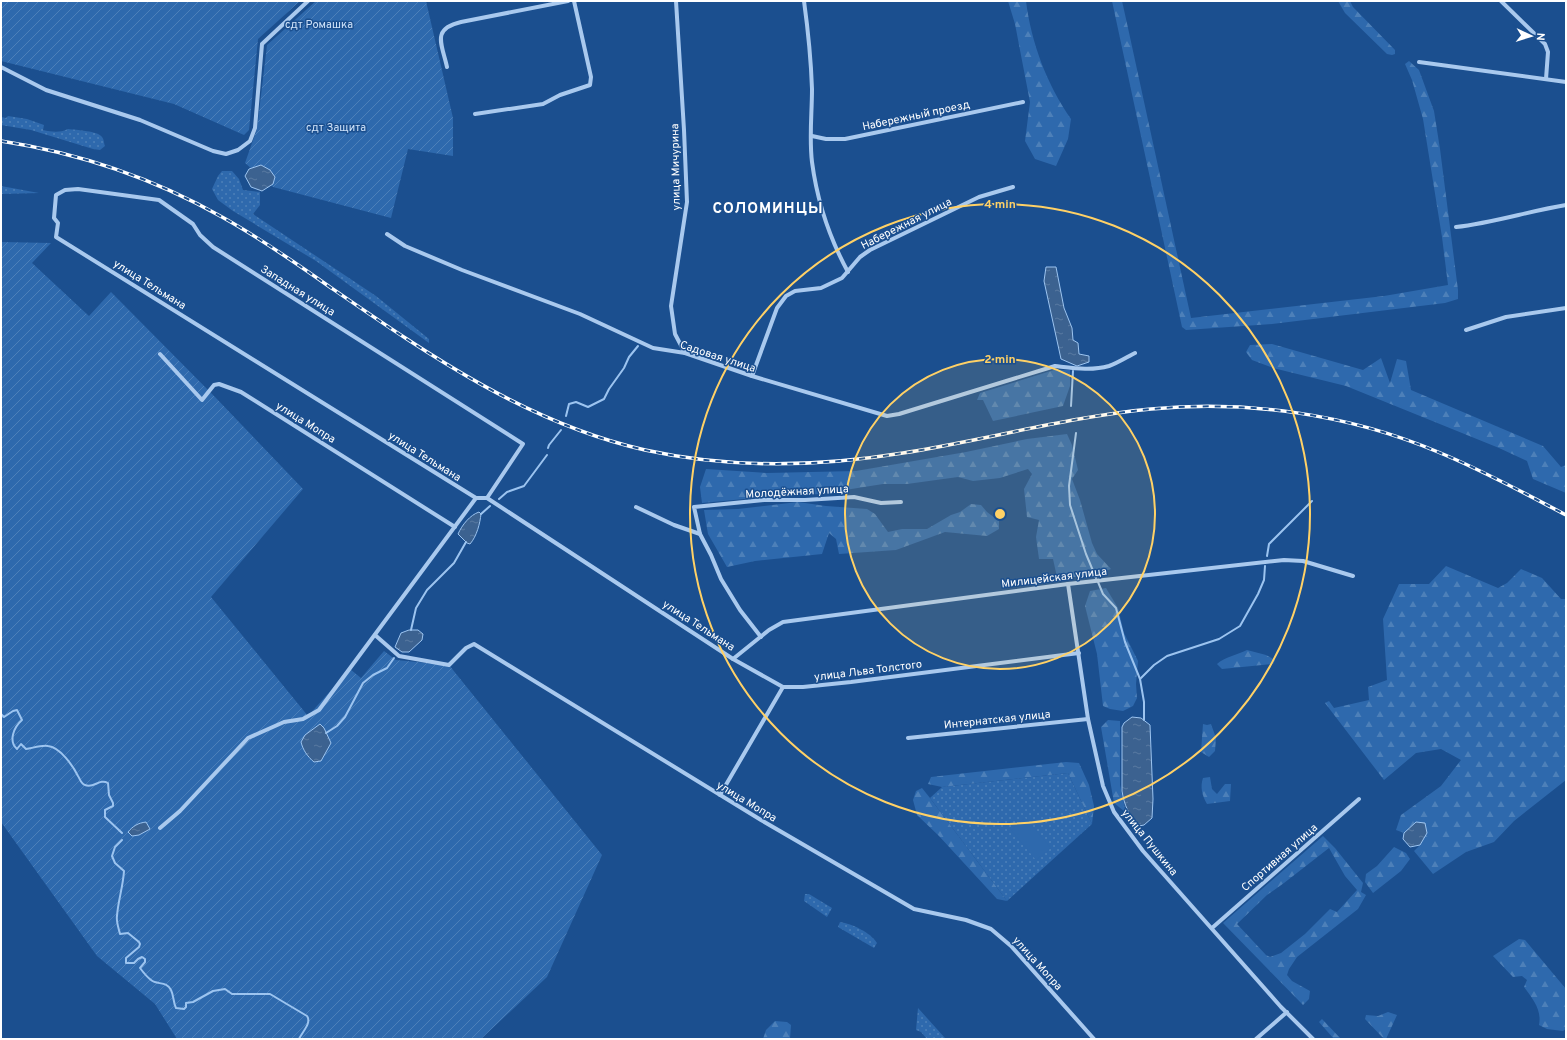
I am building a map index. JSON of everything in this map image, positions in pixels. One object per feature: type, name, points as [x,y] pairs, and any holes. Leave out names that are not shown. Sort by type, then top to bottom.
[{"type":"street","points":[[1,67],[46,90],[140,120],[213,151],[226,154],[238,150],[250,141],[255,128],[262,44],[308,1]]},
{"type":"street","points":[[447,67],[440,37],[443,30],[447,27],[461,22],[568,1]]},
{"type":"street","points":[[475,114],[543,104],[560,94],[590,86],[591,78],[574,1]]},
{"type":"street","name":"улица Мичурина","points":[[676,1],[687,202],[671,306],[675,334],[686,353]]},
{"type":"street","points":[[804,1],[809,37],[811,74],[812,162],[820,205],[840,258],[848,272]]},
{"type":"street","points":[[1501,1],[1545,44],[1548,52],[1546,79]]},
{"type":"street","points":[[1419,62],[1566,82]]},
{"type":"street","name":"Набережный проезд","points":[[812,136],[826,139],[844,139],[1023,102]]},
{"type":"street","name":"Набережная улица","points":[[752,376],[777,308],[786,296],[795,291],[821,288],[842,278],[860,257],[870,250],[979,197],[1013,187]]},
{"type":"street","name":"Западная улица","points":[[56,195],[65,190],[78,189],[159,200],[193,224],[200,235],[213,247],[523,444],[487,498]]},
{"type":"street","name":"улица Тельмана","points":[[56,195],[54,218],[58,223],[56,237],[476,498]]},
{"type":"street","points":[[1456,227],[1542,209],[1566,206]]},
{"type":"street","name":"Садовая улица","points":[[387,234],[405,246],[462,270],[580,314],[653,348],[686,353],[752,376],[887,416],[899,414],[1055,366],[1089,369],[1109,366],[1135,354]]},
{"type":"street","points":[[1466,330],[1506,318],[1566,308]]},
{"type":"street","name":"улица Мопра","points":[[160,354],[202,400],[214,386],[219,384],[241,392],[455,527]]},
{"type":"street","name":"Молодёжная улица","points":[[700,534],[694,507],[764,500],[805,500],[854,496],[881,504],[901,502]]},
{"type":"street","points":[[160,828],[180,811],[248,738],[284,722],[303,719],[319,710],[476,498],[487,498]]},
{"type":"street","name":"улица Тельмана","points":[[487,498],[733,659],[782,687]]},
{"type":"street","points":[[636,506],[674,525],[700,534],[721,579],[740,610],[761,637]]},
{"type":"street","name":"Милицейская улица","points":[[733,659],[783,622],[1068,584],[1287,560],[1303,561],[1353,576]]},
{"type":"street","name":"улица Пушкина","points":[[1068,584],[1088,719],[1103,786],[1114,812],[1143,851],[1313,1039]]},
{"type":"street","name":"улица Мопра","points":[[375,635],[400,656],[449,664],[466,648],[474,644],[761,820],[914,909],[966,920],[991,929],[1011,946],[1094,1039]]},
{"type":"street","name":"улица Льва Толстого","points":[[782,687],[803,687],[851,682],[1079,653]]},
{"type":"street","points":[[720,795],[782,687]]},
{"type":"street","name":"Интернатская улица","points":[[908,738],[1088,719]]},
{"type":"street","name":"Спортивная улица","points":[[1212,928],[1359,799]]},
{"type":"street","points":[[1256,1039],[1287,1012]]},
{"type":"green space","points":[[1,1],[300,1],[258,39],[249,130],[244,135],[174,104],[1,61]]},
{"type":"green space","name":"сдт Защита","points":[[316,1],[426,1],[453,118],[453,156],[408,149],[391,218],[273,187],[245,163],[257,129],[267,45]]},
{"type":"green space","points":[[1008,1],[1026,1],[1028,16],[1041,63],[1062,106],[1071,119],[1068,139],[1056,166],[1035,159],[1025,141],[1030,102],[1015,24]]},
{"type":"green space","points":[[1112,1],[1122,1],[1191,318],[1384,296],[1448,285],[1442,237],[1423,119],[1412,80],[1405,64],[1409,61],[1419,70],[1434,111],[1458,299],[1445,303],[1272,324],[1186,330],[1182,327]]},
{"type":"green space","points":[[1338,1],[1350,1],[1353,7],[1395,50],[1395,54],[1387,54],[1345,13]]},
{"type":"green space","points":[[8,116],[27,119],[44,125],[43,130],[46,131],[59,132],[68,129],[96,133],[103,138],[105,146],[100,150],[93,149],[31,130],[1,125],[1,117],[6,118]]},
{"type":"green space","points":[[222,171],[232,171],[239,179],[243,190],[260,192],[260,205],[253,214],[376,296],[429,339],[429,343],[316,261],[233,211],[218,200],[212,189]]},
{"type":"green space","points":[[1,186],[39,193],[1,194]]},
{"type":"green space","points":[[1,242],[51,243],[32,263],[89,316],[111,292],[216,398],[303,489],[211,597],[308,716],[350,669],[361,678],[384,651],[396,660],[449,665],[602,855],[547,977],[481,1039],[177,1039],[155,1004],[97,956],[1,822]]},
{"type":"green space","points":[[1272,344],[1363,370],[1381,358],[1390,383],[1397,359],[1406,361],[1411,390],[1543,446],[1561,467],[1566,465],[1566,493],[1533,479],[1527,461],[1499,448],[1346,386],[1273,368],[1252,360],[1246,352],[1250,345]]},
{"type":"green space","points":[[1054,370],[1070,370],[1070,386],[1063,406],[993,421],[983,400],[977,400],[980,393]]},
{"type":"green space","points":[[1067,434],[1072,445],[1078,470],[1072,479],[1080,500],[1092,543],[1097,554],[1111,569],[1088,577],[1057,577],[1053,559],[1039,559],[1036,537],[1039,520],[1027,517],[1024,489],[1032,474],[1028,469],[1000,478],[973,481],[958,477],[907,484],[883,484],[820,494],[702,503],[700,487],[706,469],[767,473],[856,471],[966,452],[1027,439]]},
{"type":"green space","points":[[798,502],[867,509],[875,514],[888,532],[902,529],[927,529],[951,515],[960,512],[971,504],[981,505],[987,512],[999,521],[999,529],[987,536],[945,532],[896,550],[839,554],[836,539],[829,533],[822,554],[755,561],[727,567],[708,534],[704,510],[738,509]]},
{"type":"green space","points":[[1446,566],[1498,588],[1507,583],[1521,569],[1542,578],[1561,599],[1566,599],[1566,780],[1514,821],[1494,842],[1466,852],[1433,874],[1414,851],[1420,845],[1416,822],[1404,833],[1396,830],[1401,815],[1441,786],[1461,760],[1441,749],[1416,753],[1384,780],[1325,703],[1329,701],[1334,708],[1369,700],[1368,687],[1387,680],[1383,619],[1399,584],[1429,584]]},
{"type":"green space","points":[[1106,588],[1118,608],[1124,633],[1138,661],[1136,684],[1137,698],[1133,706],[1123,711],[1110,709],[1103,706],[1097,654],[1085,606],[1090,591]]},
{"type":"green space","points":[[1247,650],[1266,655],[1275,660],[1273,664],[1222,669],[1217,664],[1227,658]]},
{"type":"green space","points":[[1108,720],[1120,721],[1120,785],[1125,809],[1124,811],[1114,803],[1101,727]]},
{"type":"green space","points":[[1203,724],[1211,724],[1216,738],[1215,751],[1209,757],[1201,752]]},
{"type":"green space","points":[[1066,762],[1079,763],[1089,785],[1094,806],[1092,824],[1068,773],[942,787],[928,784],[931,777]]},
{"type":"green space","points":[[1068,773],[1092,824],[1007,901],[930,798],[942,787]]},
{"type":"green space","points":[[1210,777],[1212,789],[1217,794],[1225,784],[1231,784],[1230,801],[1207,804],[1203,794],[1202,785],[1203,778]]},
{"type":"green space","points":[[922,788],[1007,901],[997,899],[939,836],[917,815],[913,800],[916,791]]},
{"type":"green space","points":[[1025,818],[1051,848],[1036,860],[1011,830]]},
{"type":"green space","points":[[1323,836],[1335,848],[1363,883],[1361,892],[1366,895],[1358,909],[1297,957],[1289,969],[1287,975],[1292,981],[1310,991],[1309,999],[1303,1005],[1223,923]],"holes":[[[1329,848],[1345,876],[1357,890],[1337,912],[1330,909],[1305,934],[1281,953],[1270,957],[1266,955],[1237,924],[1267,895]]]},
{"type":"green space","points":[[1394,847],[1406,853],[1410,859],[1401,871],[1373,893],[1365,882],[1366,874],[1377,866]]},
{"type":"green space","points":[[805,894],[809,894],[832,908],[827,917],[804,901]]},
{"type":"green space","points":[[840,922],[855,927],[870,935],[877,943],[874,948],[838,927]]},
{"type":"green space","points":[[1519,939],[1525,940],[1566,989],[1566,1029],[1563,1031],[1547,1029],[1539,1025],[1540,1020],[1538,1010],[1524,987],[1527,980],[1522,976],[1513,977],[1493,956]]},
{"type":"green space","points":[[918,1008],[945,1038],[944,1039],[927,1039],[921,1032],[916,1030]]},
{"type":"green space","points":[[1388,1012],[1397,1015],[1386,1039],[1384,1039],[1365,1019],[1366,1015],[1378,1016]]},
{"type":"green space","points":[[1322,1019],[1341,1039],[1334,1039],[1319,1022]]},
{"type":"green space","points":[[775,1021],[787,1022],[791,1025],[790,1039],[763,1039],[766,1030]]},
{"type":"water","points":[[261,165],[270,170],[275,177],[273,184],[262,191],[251,187],[245,176],[249,169]]},
{"type":"water","points":[[1046,267],[1056,267],[1064,308],[1072,328],[1073,340],[1078,343],[1079,354],[1089,356],[1089,362],[1077,366],[1061,359],[1044,281]]},
{"type":"water","points":[[479,512],[481,514],[476,533],[470,544],[467,543],[458,534],[472,515]]},
{"type":"water","points":[[409,630],[418,630],[423,634],[422,640],[409,652],[402,652],[395,647],[401,633]]},
{"type":"water","points":[[1132,717],[1141,718],[1150,725],[1153,799],[1152,818],[1144,825],[1139,826],[1132,819],[1124,801],[1122,791],[1122,727],[1124,723]]},
{"type":"water","points":[[320,724],[324,728],[331,743],[321,761],[314,762],[306,753],[301,742],[305,735]]},
{"type":"water","points":[[146,822],[150,829],[139,835],[132,836],[128,832],[136,825]]},
{"type":"water","points":[[1416,822],[1425,823],[1427,833],[1420,845],[1410,847],[1403,839],[1404,833]]},
{"type":"waterway","points":[[566,416],[569,404],[576,402],[588,407],[604,399],[609,389],[624,368],[629,357],[638,346]]},
{"type":"waterway","points":[[1071,406],[1073,371]]},
{"type":"waterway","points":[[548,448],[561,430]]},
{"type":"waterway","points":[[1076,433],[1069,486],[1070,505],[1086,554],[1096,578]]},
{"type":"waterway","points":[[499,499],[507,492],[524,486],[547,455]]},
{"type":"waterway","points":[[1267,556],[1269,544],[1312,501]]},
{"type":"waterway","points":[[481,514],[490,506]]},
{"type":"waterway","points":[[411,630],[416,608],[427,590],[454,563],[466,542]]},
{"type":"waterway","points":[[1140,679],[1154,665],[1167,656],[1219,639],[1240,626],[1264,580],[1265,566]]},
{"type":"waterway","points":[[1098,582],[1103,594],[1116,608],[1125,642],[1140,679],[1144,702],[1144,720]]},
{"type":"waterway","points":[[326,733],[337,726],[345,717],[363,683],[373,675],[387,668],[394,658]]},
{"type":"waterway","points":[[1,714],[4,717],[17,710],[22,720],[13,734],[14,746],[17,749],[21,744],[26,749],[43,746],[53,747],[66,758],[84,784],[91,786],[102,782],[108,783],[109,795],[113,806],[105,810],[105,817],[122,833]]},
{"type":"waterway","points":[[122,840],[115,847],[112,856],[115,863],[124,871],[117,923],[120,934],[128,933],[140,944],[139,947],[126,958],[126,963],[134,963],[142,957],[145,959],[145,962],[140,968],[151,980],[169,987],[172,992],[176,1008],[184,1009],[186,1007],[186,1003],[193,1002],[213,991],[225,989],[232,994],[270,994],[307,1016],[307,1025],[299,1039]]},
{"type":"railway","points":[[1,141],[59,152],[87,160],[169,190],[196,203],[262,241],[402,336],[478,383],[518,404],[559,422],[601,438],[645,450],[677,456],[742,463],[774,464],[838,461],[871,458],[934,448],[1088,417],[1151,409],[1187,407],[1261,409],[1333,419],[1404,439],[1471,466],[1566,515]]},
{"type":"district","name":"СОЛОМИНЦЫ","points":[[768,208]]},
{"type":"park label","name":"сдт Ромашка","points":[[319,24]]}]
